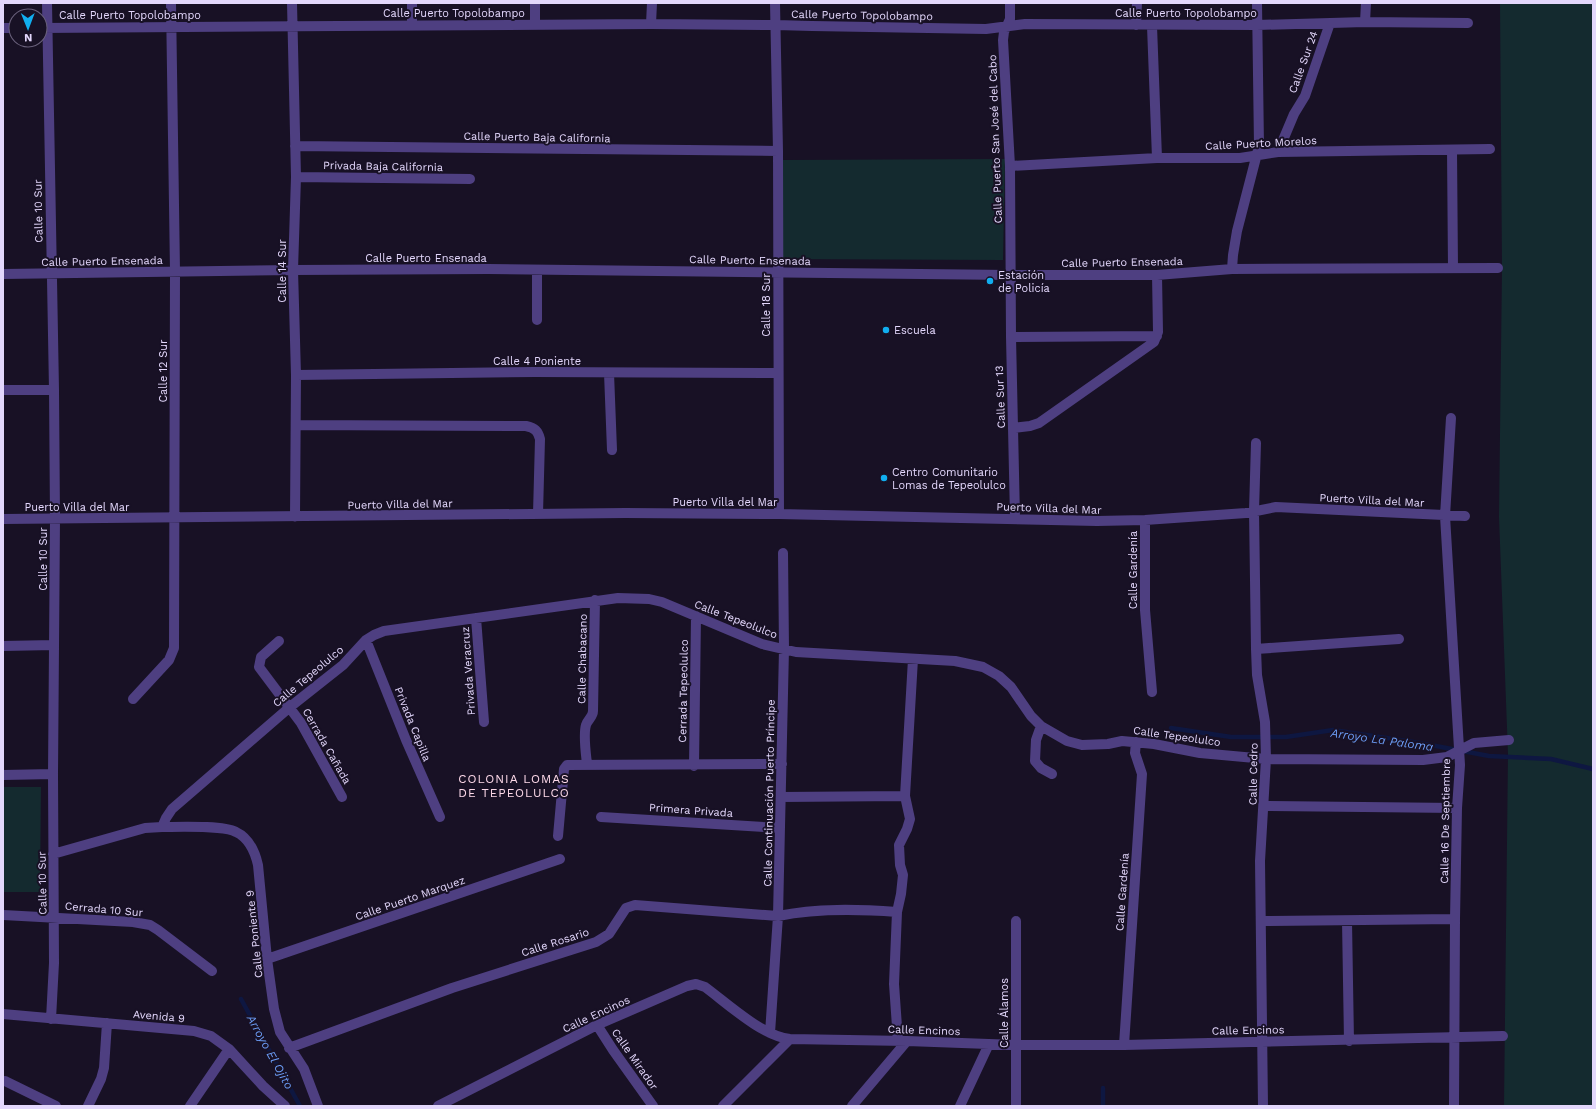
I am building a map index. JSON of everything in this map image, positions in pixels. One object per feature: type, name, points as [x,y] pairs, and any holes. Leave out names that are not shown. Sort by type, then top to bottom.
[{"type":"street","name":"Calle 12 Sur","points":[[133,699],[168,660],[174,648],[176,518],[175,272],[171,3]]},
{"type":"street","name":"Calle 14 Sur","points":[[292,3],[296,177],[294,270],[296,375],[295,517]]},
{"type":"street","points":[[412,3],[412,25]]},
{"type":"street","points":[[535,3],[535,25]]},
{"type":"street","points":[[651,24],[652,3]]},
{"type":"street","name":"Calle 18 Sur","points":[[775,3],[778,151],[779,514]]},
{"type":"street","name":"Calle Puerto San José del Cabo","points":[[1010,3],[1010,19],[1006,27],[1003,40],[1010,166],[1011,275]]},
{"type":"street","points":[[1136,25],[1137,3]]},
{"type":"street","points":[[1232,269],[1238,231],[1259,146],[1257,3]]},
{"type":"street","points":[[1365,22],[1366,3]]},
{"type":"street","name":"Calle Puerto Topolobampo","points":[[48,28],[776,24],[986,29],[1025,24],[1152,26],[1365,22],[1468,23]]},
{"type":"street","name":"Calle Sur 24","points":[[1278,152],[1294,114],[1305,96],[1330,23]]},
{"type":"street","points":[[1152,26],[1157,158]]},
{"type":"street","name":"Calle 10 Sur","points":[[45,48],[54,390],[55,519],[53,774],[54,963],[51,1019]]},
{"type":"street","name":"Calle Puerto Baja California","points":[[295,146],[778,151]]},
{"type":"street","name":"Calle Puerto Morelos","points":[[1010,166],[1157,158],[1240,158],[1278,152],[1490,149]]},
{"type":"street","points":[[1452,150],[1453,268]]},
{"type":"street","name":"Privada Baja California","points":[[296,177],[470,179]]},
{"type":"street","name":"Calle Puerto Ensenada","points":[[3,274],[294,270],[537,270],[1157,275],[1232,269],[1498,268]]},
{"type":"street","points":[[537,270],[537,320]]},
{"type":"street","name":"Calle Sur 13","points":[[1011,275],[1015,518]]},
{"type":"street","points":[[1013,428],[1039,423],[1147,349],[1154,342],[1159,328],[1157,275]]},
{"type":"street","points":[[1011,337],[1157,336]]},
{"type":"street","name":"Calle 4 Poniente","points":[[296,375],[535,372],[778,373]]},
{"type":"street","points":[[609,373],[612,450]]},
{"type":"street","points":[[3,390],[54,390]]},
{"type":"street","name":"Calle 16 De Septiembre","points":[[1451,418],[1445,516],[1460,765],[1457,808],[1455,919],[1454,1106]]},
{"type":"street","points":[[296,425],[532,427],[537,430],[540,439],[538,514]]},
{"type":"street","name":"Calle Cedro","points":[[1256,443],[1254,511],[1256,649],[1257,675],[1265,722],[1266,759],[1260,861],[1263,1106]]},
{"type":"street","name":"Puerto Villa del Mar","points":[[3,519],[538,514],[779,514],[1015,518],[1055,521],[1145,520],[1246,513],[1276,508],[1465,516]]},
{"type":"street","name":"Calle Gardenía","points":[[1145,520],[1145,610],[1152,692]]},
{"type":"street","name":"Calle Continuación Puerto Príncipe","points":[[770,1034],[778,916],[784,649],[783,553]]},
{"type":"street","name":"Calle Tepeolulco","points":[[162,827],[172,809],[290,707],[343,665],[366,640],[374,635],[384,631],[595,600],[618,598],[649,599],[662,602],[762,644],[796,652],[955,661],[983,666],[999,676],[1011,687],[1031,716],[1041,726],[1067,741],[1082,745],[1108,744],[1122,741],[1136,742],[1200,753],[1266,759],[1423,760],[1446,757],[1474,743],[1509,740]]},
{"type":"street","name":"Calle Chabacano","points":[[587,764],[585,727],[588,720],[592,716],[593,711],[595,600]]},
{"type":"street","name":"Cerrada Tepeolulco","points":[[694,766],[696,616]]},
{"type":"street","name":"Privada Veracruz","points":[[476,618],[484,722]]},
{"type":"street","points":[[1256,649],[1399,639]]},
{"type":"street","name":"Privada Capilla","points":[[366,640],[406,740],[440,817]]},
{"type":"street","name":"Cerrada Cañada","points":[[280,641],[261,657],[259,667],[290,707],[312,742],[342,797]]},
{"type":"street","points":[[3,646],[54,645]]},
{"type":"street","points":[[852,1106],[902,1041],[894,984],[897,912],[903,875],[900,865],[899,845],[910,819],[905,796],[913,659]]},
{"type":"street","points":[[1041,726],[1036,740],[1035,761],[1041,768],[1052,774]]},
{"type":"street","name":"Calle Gardenía","points":[[1124,1045],[1142,774],[1135,753],[1136,742]]},
{"type":"street","points":[[558,836],[564,769],[565,766],[570,764],[694,766],[782,764]]},
{"type":"street","points":[[3,775],[53,774]]},
{"type":"street","points":[[781,797],[905,796]]},
{"type":"street","points":[[1264,806],[1457,808]]},
{"type":"street","name":"Primera Privada","points":[[602,817],[780,828]]},
{"type":"street","points":[[53,854],[145,828],[162,827]]},
{"type":"street","name":"Calle Poniente 9","points":[[162,827],[190,827],[229,830],[236,832],[247,840],[255,852],[258,864],[267,959],[274,1009],[280,1032],[304,1069],[318,1106]]},
{"type":"street","name":"Calle Puerto Marquez","points":[[267,959],[560,859]]},
{"type":"street","name":"Calle Rosario","points":[[289,1048],[452,988],[596,942],[609,934],[626,908],[635,905],[778,916],[795,913],[854,909],[897,912]]},
{"type":"street","name":"Cerrada 10 Sur","points":[[3,914],[54,916],[133,922],[150,925],[212,971]]},
{"type":"street","points":[[1261,921],[1455,919]]},
{"type":"street","name":"Calle Álamos","points":[[1016,921],[1016,1106]]},
{"type":"street","points":[[1347,921],[1349,1041]]},
{"type":"street","name":"Calle Encinos","points":[[438,1106],[597,1025],[687,986],[696,984],[706,987],[770,1034],[780,1038],[790,1039],[1016,1045],[1124,1045],[1262,1041],[1349,1041],[1503,1036]]},
{"type":"street","name":"Avenida 9","points":[[3,1014],[194,1031],[211,1036],[229,1049],[263,1086],[284,1106]]},
{"type":"street","points":[[88,1106],[101,1079],[104,1068],[107,1023]]},
{"type":"street","name":"Calle Mirador","points":[[597,1025],[653,1106]]},
{"type":"street","points":[[723,1106],[790,1039]]},
{"type":"street","points":[[960,1106],[989,1044]]},
{"type":"street","points":[[190,1106],[229,1049]]},
{"type":"street","points":[[5,1081],[56,1106]]},
{"type":"green space","points":[[1500,3],[1593,3],[1593,1106],[1504,1106],[1508,754],[1499,517],[1502,268]]},
{"type":"green space","points":[[1005,159],[1003,260],[780,259],[783,160]]},
{"type":"green space","points":[[3,787],[41,787],[40,892],[3,892]]},
{"type":"waterway","name":"Arroyo La Paloma","points":[[1171,728],[1231,737],[1286,737],[1333,730],[1420,743],[1489,756],[1551,759],[1593,769]]},
{"type":"waterway","name":"Arroyo El Ojito","points":[[241,999],[300,1106]]},
{"type":"waterway","name":"Arroyo El Ojito","points":[[1103,1088],[1103,1106]]},
{"type":"place","name":"Estación de Policía","points":[[990,281]]},
{"type":"place","name":"Escuela","points":[[886,330]]},
{"type":"place","name":"Centro Comunitario Lomas de Tepeolulco","points":[[884,478]]},
{"type":"district","name":"COLONIA LOMAS DE TEPEOLULCO","points":[[514,786]]}]
